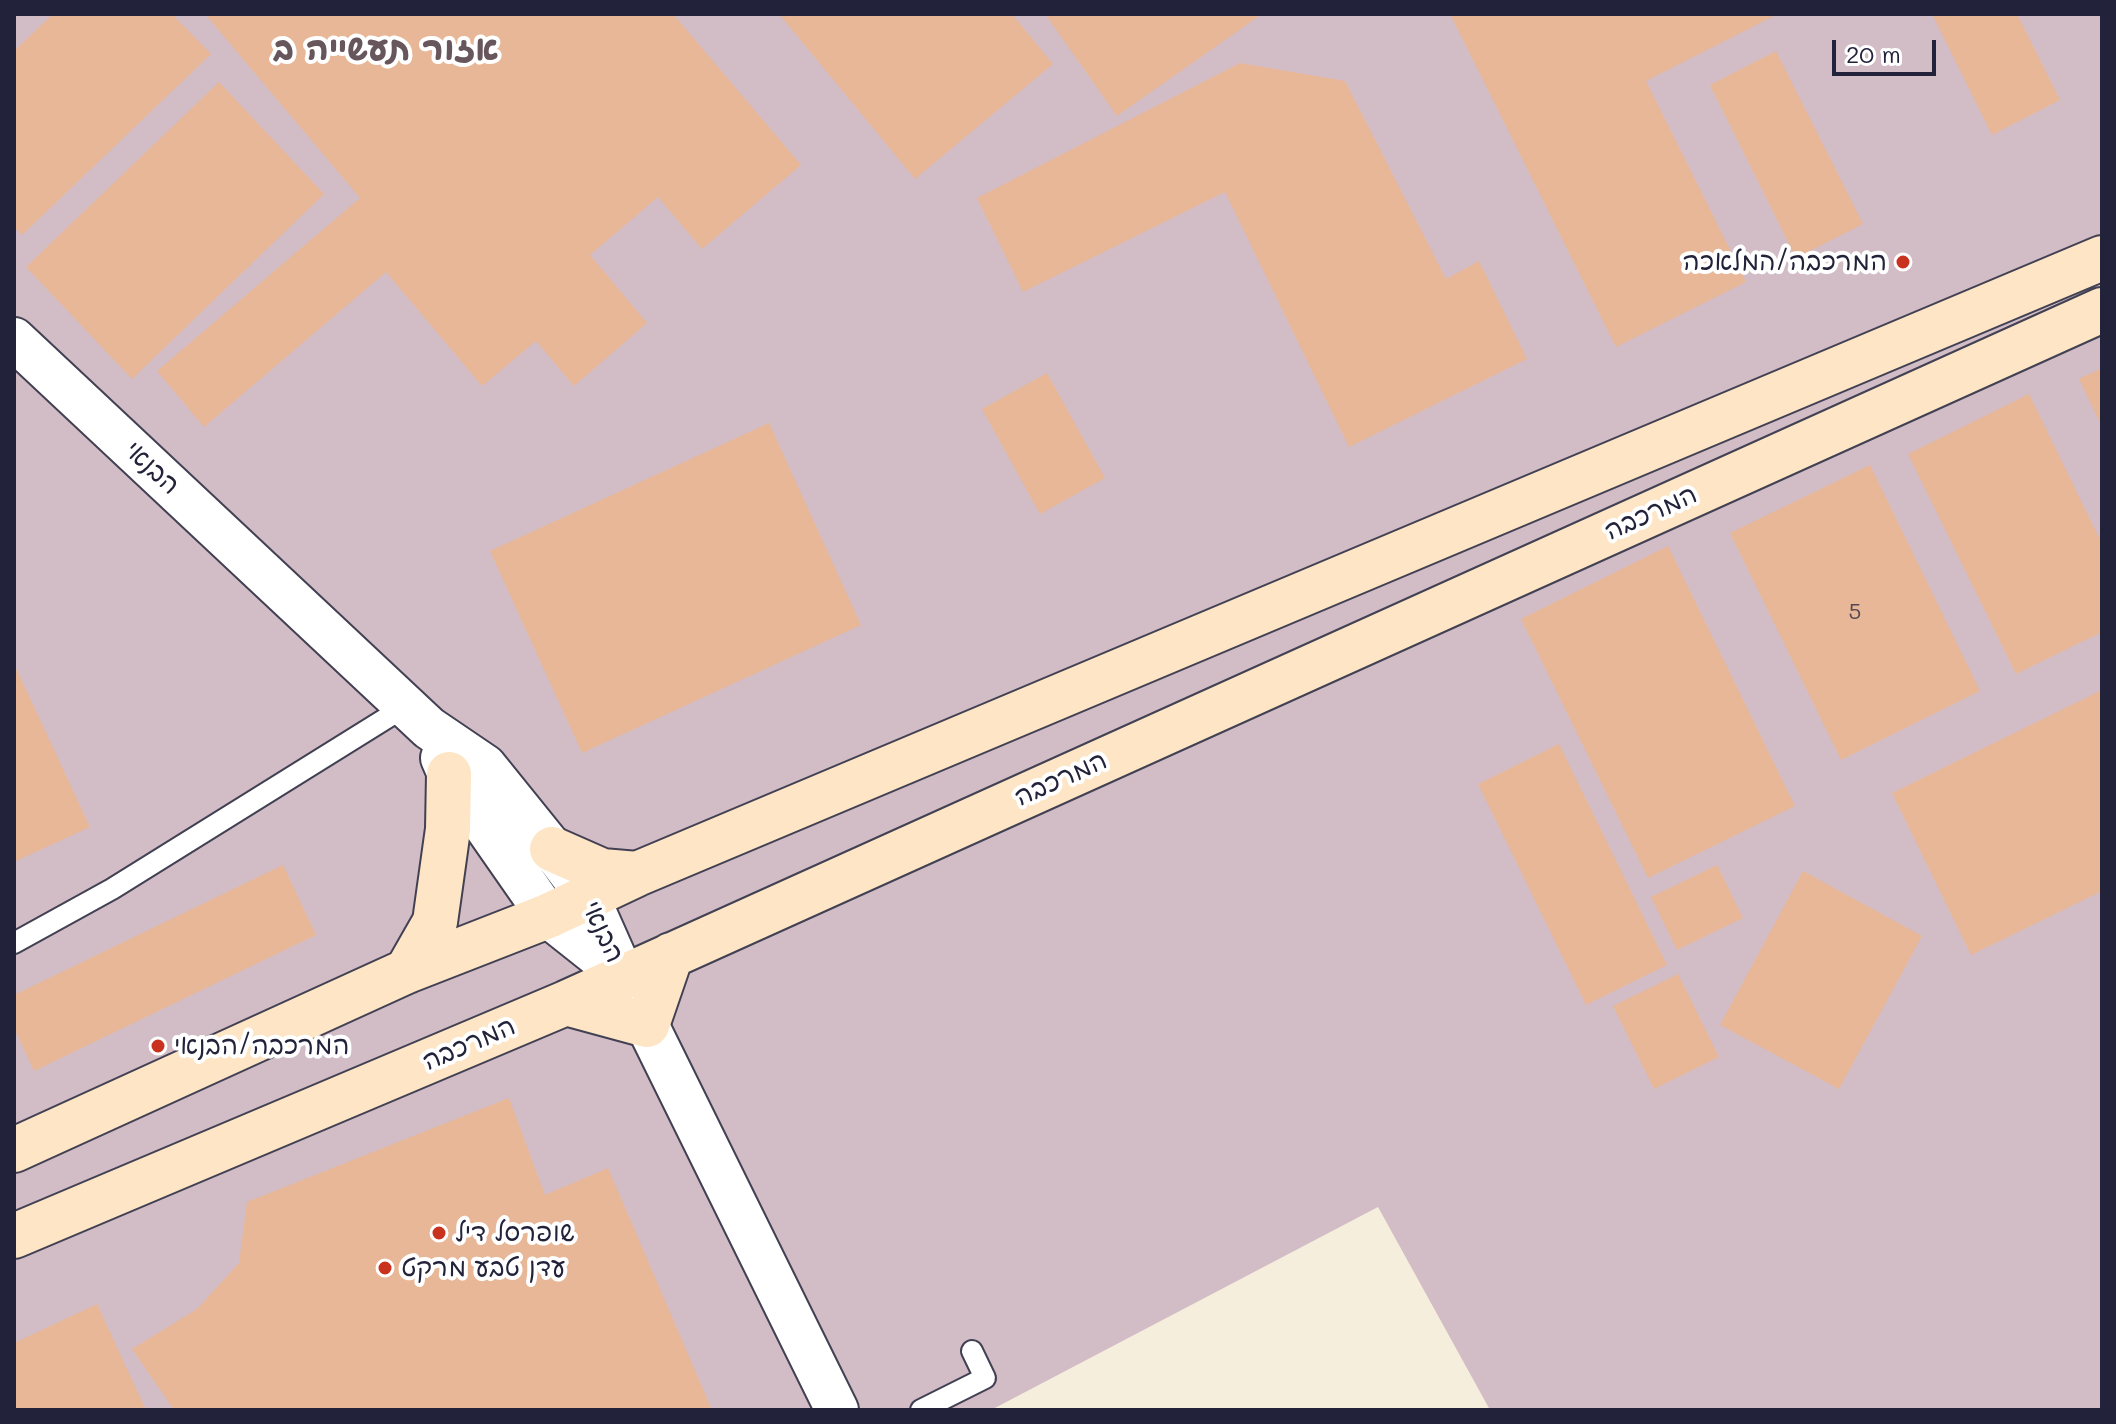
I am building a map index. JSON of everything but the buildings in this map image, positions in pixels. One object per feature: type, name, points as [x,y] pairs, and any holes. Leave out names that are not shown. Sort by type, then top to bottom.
[{"type":"street","points":[[14,1150],[407,971],[548,916],[637,874],[2102,258]]},
{"type":"street","name":"המרכבה","points":[[14,1236],[566,1003],[2102,310]]},
{"type":"street","name":"הבנאי","points":[[14,339],[418,717],[485,766],[588,897],[623,976]]},
{"type":"street","name":"הבנאי","points":[[418,717],[449,774],[548,916],[623,976]]},
{"type":"street","points":[[407,971],[435,922],[448,829],[449,774]]},
{"type":"street","points":[[552,849],[602,871],[637,874]]},
{"type":"street","points":[[647,1025],[671,955]]},
{"type":"street","points":[[623,976],[837,1410]]},
{"type":"street","points":[[566,1003],[647,1025]]},
{"type":"lane","points":[[14,943],[418,717]]},
{"type":"lane","points":[[921,1410],[985,1378],[972,1351]]},
{"type":"shaded area","points":[[14,14],[2102,14],[2102,1410],[1490,1410],[1378,1207],[991,1410],[14,1410]]},
{"type":"place","name":"המרכבה/המלאכה","points":[[1903,262]]},
{"type":"place","name":"המרכבה/הבנאי","points":[[158,1046]]},
{"type":"place","name":"שופרסל דיל","points":[[439,1233]]},
{"type":"place","name":"עדן טבע מרקט","points":[[385,1268]]},
{"type":"district","name":"אזור תעשייה ב","points":[[386,50]]}]
